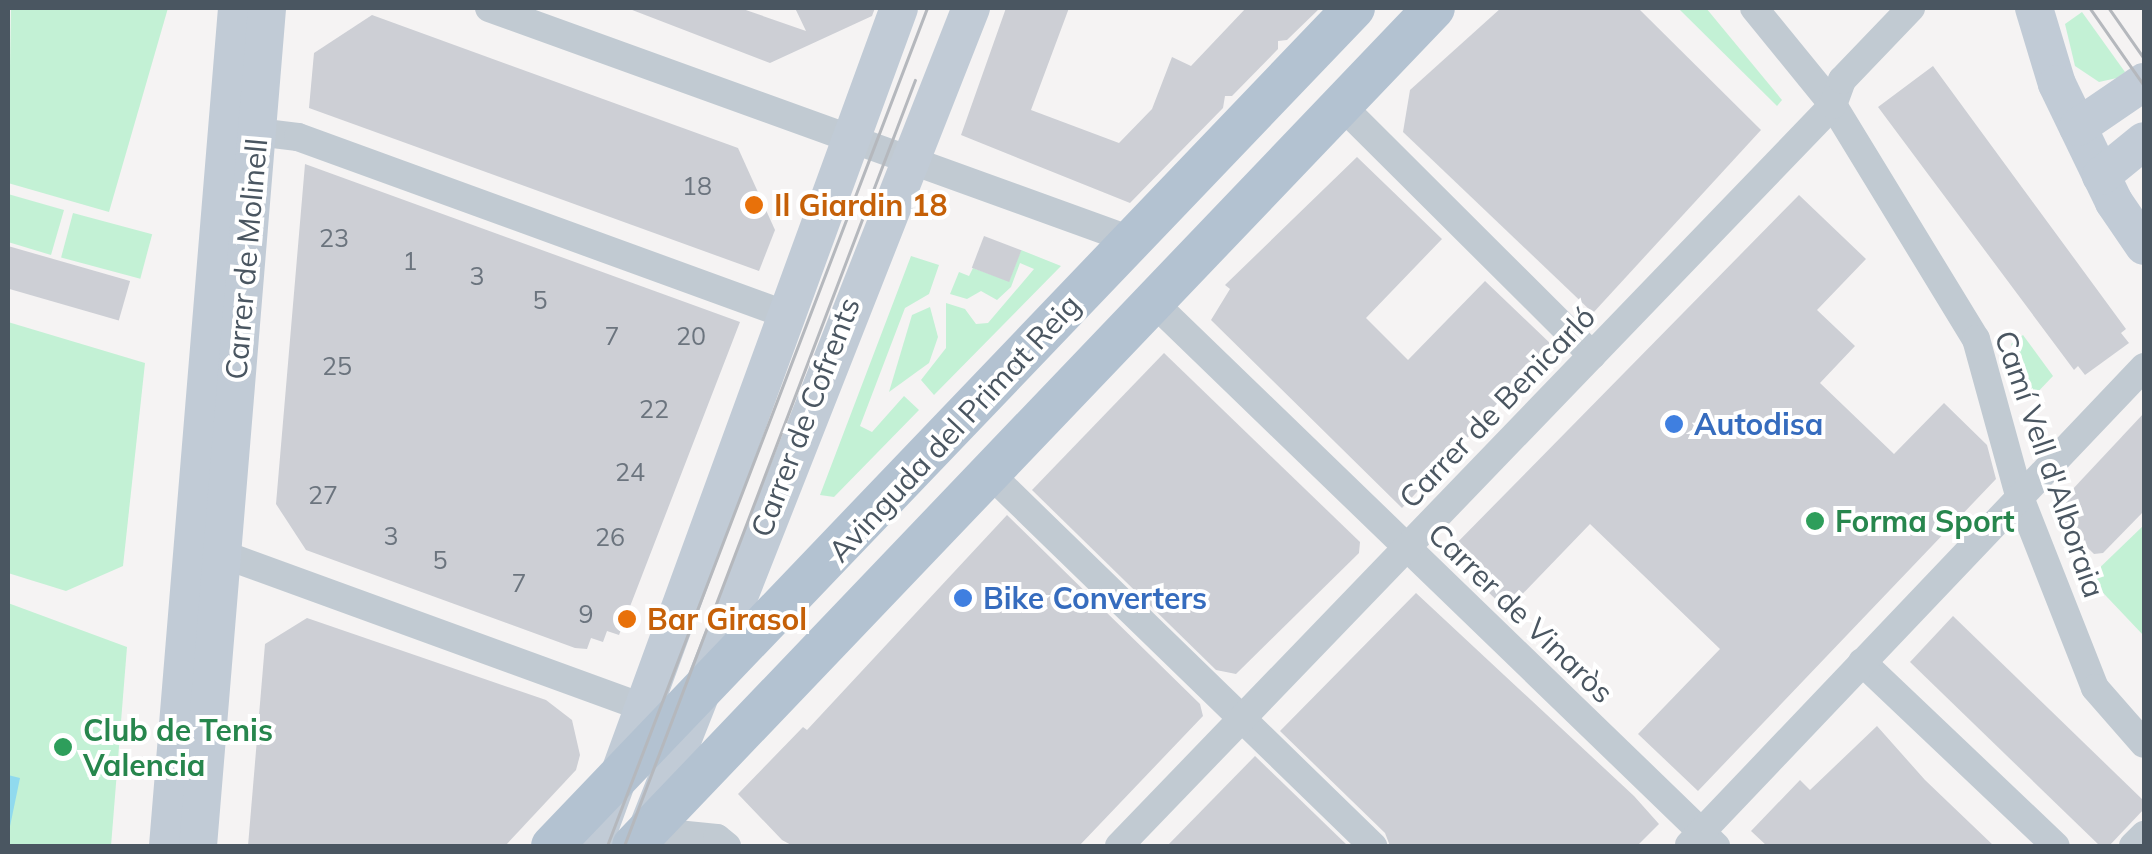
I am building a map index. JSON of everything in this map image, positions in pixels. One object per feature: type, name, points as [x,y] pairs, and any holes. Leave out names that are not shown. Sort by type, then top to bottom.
[{"type":"main road","name":"Avinguda del Primat Reig","points":[[552,846],[620,774],[672,706],[1354,8]]},
{"type":"main road","name":"Avinguda del Primat Reig","points":[[640,841],[986,470],[1434,8]]},
{"type":"street","name":"Carrer de Molinell","points":[[198,846],[204,599],[222,554],[212,507],[257,132],[260,8]]},
{"type":"street","name":"Carrer de Molinell","points":[[168,846],[204,599],[260,8]]},
{"type":"street","points":[[489,8],[850,143],[1131,240]]},
{"type":"street","name":"Carrer de Cofrents","points":[[640,841],[672,706],[787,315],[898,8]]},
{"type":"street","name":"Carrer de Cofrents","points":[[672,706],[971,8]]},
{"type":"street","name":"Camí Vell d'Alboraia","points":[[1754,8],[1833,105],[1976,338],[2019,495],[2095,688],[2144,744]]},
{"type":"street","name":"Carrer de Benicarló","points":[[1120,846],[1833,105],[1842,80],[1911,8]]},
{"type":"street","points":[[2034,8],[2078,127],[2101,176],[2144,246]]},
{"type":"street","points":[[2078,127],[2144,82]]},
{"type":"street","points":[[1340,104],[1592,355]]},
{"type":"street","points":[[257,132],[298,136],[787,315]]},
{"type":"street","points":[[2101,176],[2144,141]]},
{"type":"street","name":"Carrer de Vinaròs","points":[[1151,300],[1702,842]]},
{"type":"street","points":[[1702,842],[1862,662],[2144,367]]},
{"type":"street","points":[[986,470],[1240,721],[1374,846]]},
{"type":"street","points":[[222,554],[672,706]]},
{"type":"street","points":[[1862,662],[2056,846]]},
{"type":"street","points":[[592,846],[620,774]]},
{"type":"street","points":[[2134,846],[2144,835]]},
{"type":"street","points":[[640,841],[717,838],[726,846]]},
{"type":"green space","points":[[11,8],[168,8],[109,212],[8,183]]},
{"type":"green space","points":[[1678,8],[1706,8],[1782,100],[1777,106]]},
{"type":"green space","points":[[2082,12],[2125,72],[2117,78],[2099,82],[2075,66],[2065,24]]},
{"type":"green space","points":[[8,194],[64,210],[51,255],[8,242]]},
{"type":"green space","points":[[73,213],[152,234],[140,279],[61,257]]},
{"type":"green space","points":[[1021,250],[1061,266],[934,395],[921,380],[946,348],[946,303],[965,309],[976,324],[988,323],[1034,269],[1020,263],[1011,287],[997,300],[981,291],[967,299],[950,294],[959,272],[969,276],[973,268],[1009,281]]},
{"type":"green space","points":[[911,256],[939,265],[929,294],[905,308],[860,426],[872,432],[904,396],[919,410],[834,497],[820,495]]},
{"type":"green space","points":[[930,307],[938,337],[929,363],[889,392],[912,315]]},
{"type":"green space","points":[[8,322],[145,363],[123,566],[66,591],[8,573]]},
{"type":"green space","points":[[2023,335],[2053,376],[2033,397],[2011,344]]},
{"type":"green space","points":[[2144,525],[2144,636],[2089,578]]},
{"type":"green space","name":"Club de Tenis Valencia","points":[[8,603],[127,647],[111,846],[8,846]]},
{"type":"water","points":[[8,775],[20,778],[8,836]]},
{"type":"building","points":[[627,8],[740,8],[806,31],[795,8],[875,8],[872,16],[770,63]]},
{"type":"building","points":[[1006,8],[1069,8],[1031,110],[1119,143],[1152,109],[1172,57],[1191,66],[1246,8],[1320,8],[1287,40],[1278,41],[1278,49],[1232,96],[1225,96],[1223,108],[1130,203],[961,135]]},
{"type":"building","points":[[1501,8],[1638,8],[1761,130],[1593,313],[1403,132],[1410,90]]},
{"type":"building","points":[[372,15],[738,148],[775,230],[759,271],[309,108],[314,53]]},
{"type":"building","points":[[1933,66],[2126,329],[2121,333],[2129,343],[2085,375],[2078,366],[2074,370],[1878,107]]},
{"type":"building","points":[[1357,157],[1442,239],[1366,318],[1408,360],[1485,281],[1553,346],[1402,508],[1211,320],[1230,289],[1225,285]]},
{"type":"building","points":[[305,164],[740,322],[619,635],[607,631],[603,642],[591,638],[587,649],[575,648],[306,550],[276,504]]},
{"type":"building","points":[[1799,195],[1866,259],[1817,310],[1855,346],[1820,383],[1894,454],[1944,403],[1987,445],[1996,479],[1698,791],[1638,734],[1720,649],[1590,524],[1507,610],[1447,553]]},
{"type":"building","points":[[984,236],[1021,250],[1009,282],[972,268]]},
{"type":"building","points":[[8,246],[130,281],[119,320],[8,289]]},
{"type":"building","points":[[1164,353],[1360,542],[1359,553],[1236,674],[1216,670],[1032,490]]},
{"type":"building","points":[[2144,413],[2144,511],[2103,553],[2094,554],[2055,516],[2056,507]]},
{"type":"building","points":[[1007,515],[1200,704],[1203,716],[1079,846],[793,846],[782,840],[738,794],[803,727],[807,730]]},
{"type":"building","points":[[1416,593],[1634,796],[1659,824],[1637,846],[1390,846],[1385,833],[1280,731]]},
{"type":"building","points":[[1953,616],[2144,801],[2144,809],[2109,846],[2100,846],[1910,662]]},
{"type":"building","points":[[307,618],[546,700],[572,720],[580,755],[576,770],[505,846],[248,846],[265,644]]},
{"type":"building","points":[[1877,726],[1925,780],[1994,846],[1767,846],[1751,831],[1800,780],[1810,790]]},
{"type":"building","points":[[1255,756],[1348,846],[1167,846]]},
{"type":"tram line","points":[[607,846],[927,8]]},
{"type":"tram line","points":[[2090,8],[2144,85]]},
{"type":"tram line","points":[[2109,8],[2144,58]]},
{"type":"tram line","points":[[624,846],[915,80]]},
{"type":"place","name":"Il Giardin 18","points":[[754,205]]},
{"type":"place","name":"Autodisa","points":[[1674,424]]},
{"type":"place","name":"Forma Sport","points":[[1815,521]]},
{"type":"place","name":"Bike Converters","points":[[963,598]]},
{"type":"place","name":"Bar Girasol","points":[[627,619]]},
{"type":"place","name":"Club de Tenis Valencia","points":[[63,747]]}]
